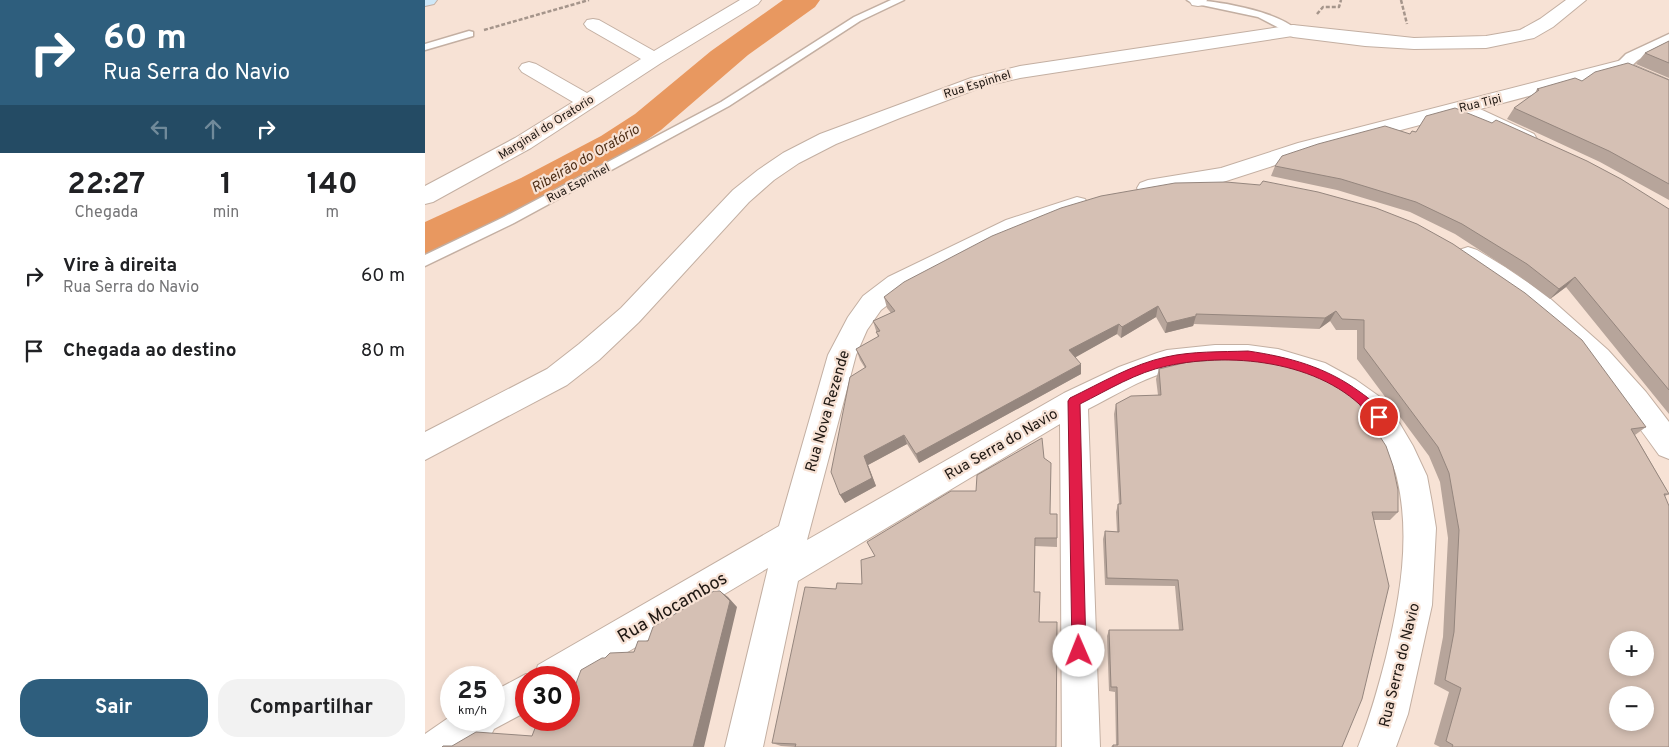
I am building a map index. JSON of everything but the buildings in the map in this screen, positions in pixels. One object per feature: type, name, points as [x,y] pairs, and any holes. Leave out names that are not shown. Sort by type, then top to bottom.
[{"type":"street","name":"Marginal do Oratorio","points":[[425,196],[497,158],[752,0]]},
{"type":"street","name":"Rua Espinhel","points":[[425,447],[557,377],[589,352],[629,315],[741,196],[791,158],[828,138],[978,82],[1020,72],[1293,32],[1381,42],[1456,44],[1495,41],[1525,35],[1540,28],[1577,0]]},
{"type":"street","points":[[593,24],[659,56]]},
{"type":"street","points":[[1669,39],[1632,57],[1622,66],[1669,87]]},
{"type":"street","name":"Rua Tipi","points":[[1223,175],[1306,148],[1622,66]]},
{"type":"street","points":[[529,68],[587,102]]},
{"type":"street","points":[[1460,108],[1543,146]]},
{"type":"street","points":[[1223,175],[1267,184]]},
{"type":"street","name":"Rua Nova Rezende","points":[[743,747],[792,536],[842,355],[857,324],[872,303],[897,284],[983,240],[1052,212],[1111,196],[1223,175]]},
{"type":"street","points":[[1449,244],[1513,284],[1566,327],[1609,368],[1652,420],[1669,446]]},
{"type":"street","name":"Rua Serra do Navio","points":[[785,571],[1074,401],[1129,374],[1167,361],[1215,356],[1248,356],[1278,360],[1315,371],[1346,388],[1370,406],[1387,428],[1403,455],[1412,476],[1420,528],[1415,605],[1390,714],[1377,747]]},
{"type":"street","points":[[1074,401],[1081,747]]},
{"type":"street","name":"Rua Mocambos","points":[[571,666],[792,536]]},
{"type":"street","points":[[438,747],[461,731]]},
{"type":"lane","name":"Rua Espinhel","points":[[425,261],[509,220],[716,108],[857,19],[899,0]]},
{"type":"lane","points":[[1196,0],[1261,15],[1293,32]]},
{"type":"lane","points":[[425,47],[469,34]]},
{"type":"path","points":[[469,34],[589,0]]},
{"type":"path","points":[[1401,0],[1408,27]]},
{"type":"waterway","name":"Ribeirão do Oratório","points":[[425,239],[535,188],[615,145],[655,116],[736,48],[804,0]]},
{"type":"route","points":[[1079,651],[1074,401],[1129,374],[1167,361],[1215,356],[1248,356],[1278,360],[1315,371],[1346,388],[1370,406],[1379,417]]}]
